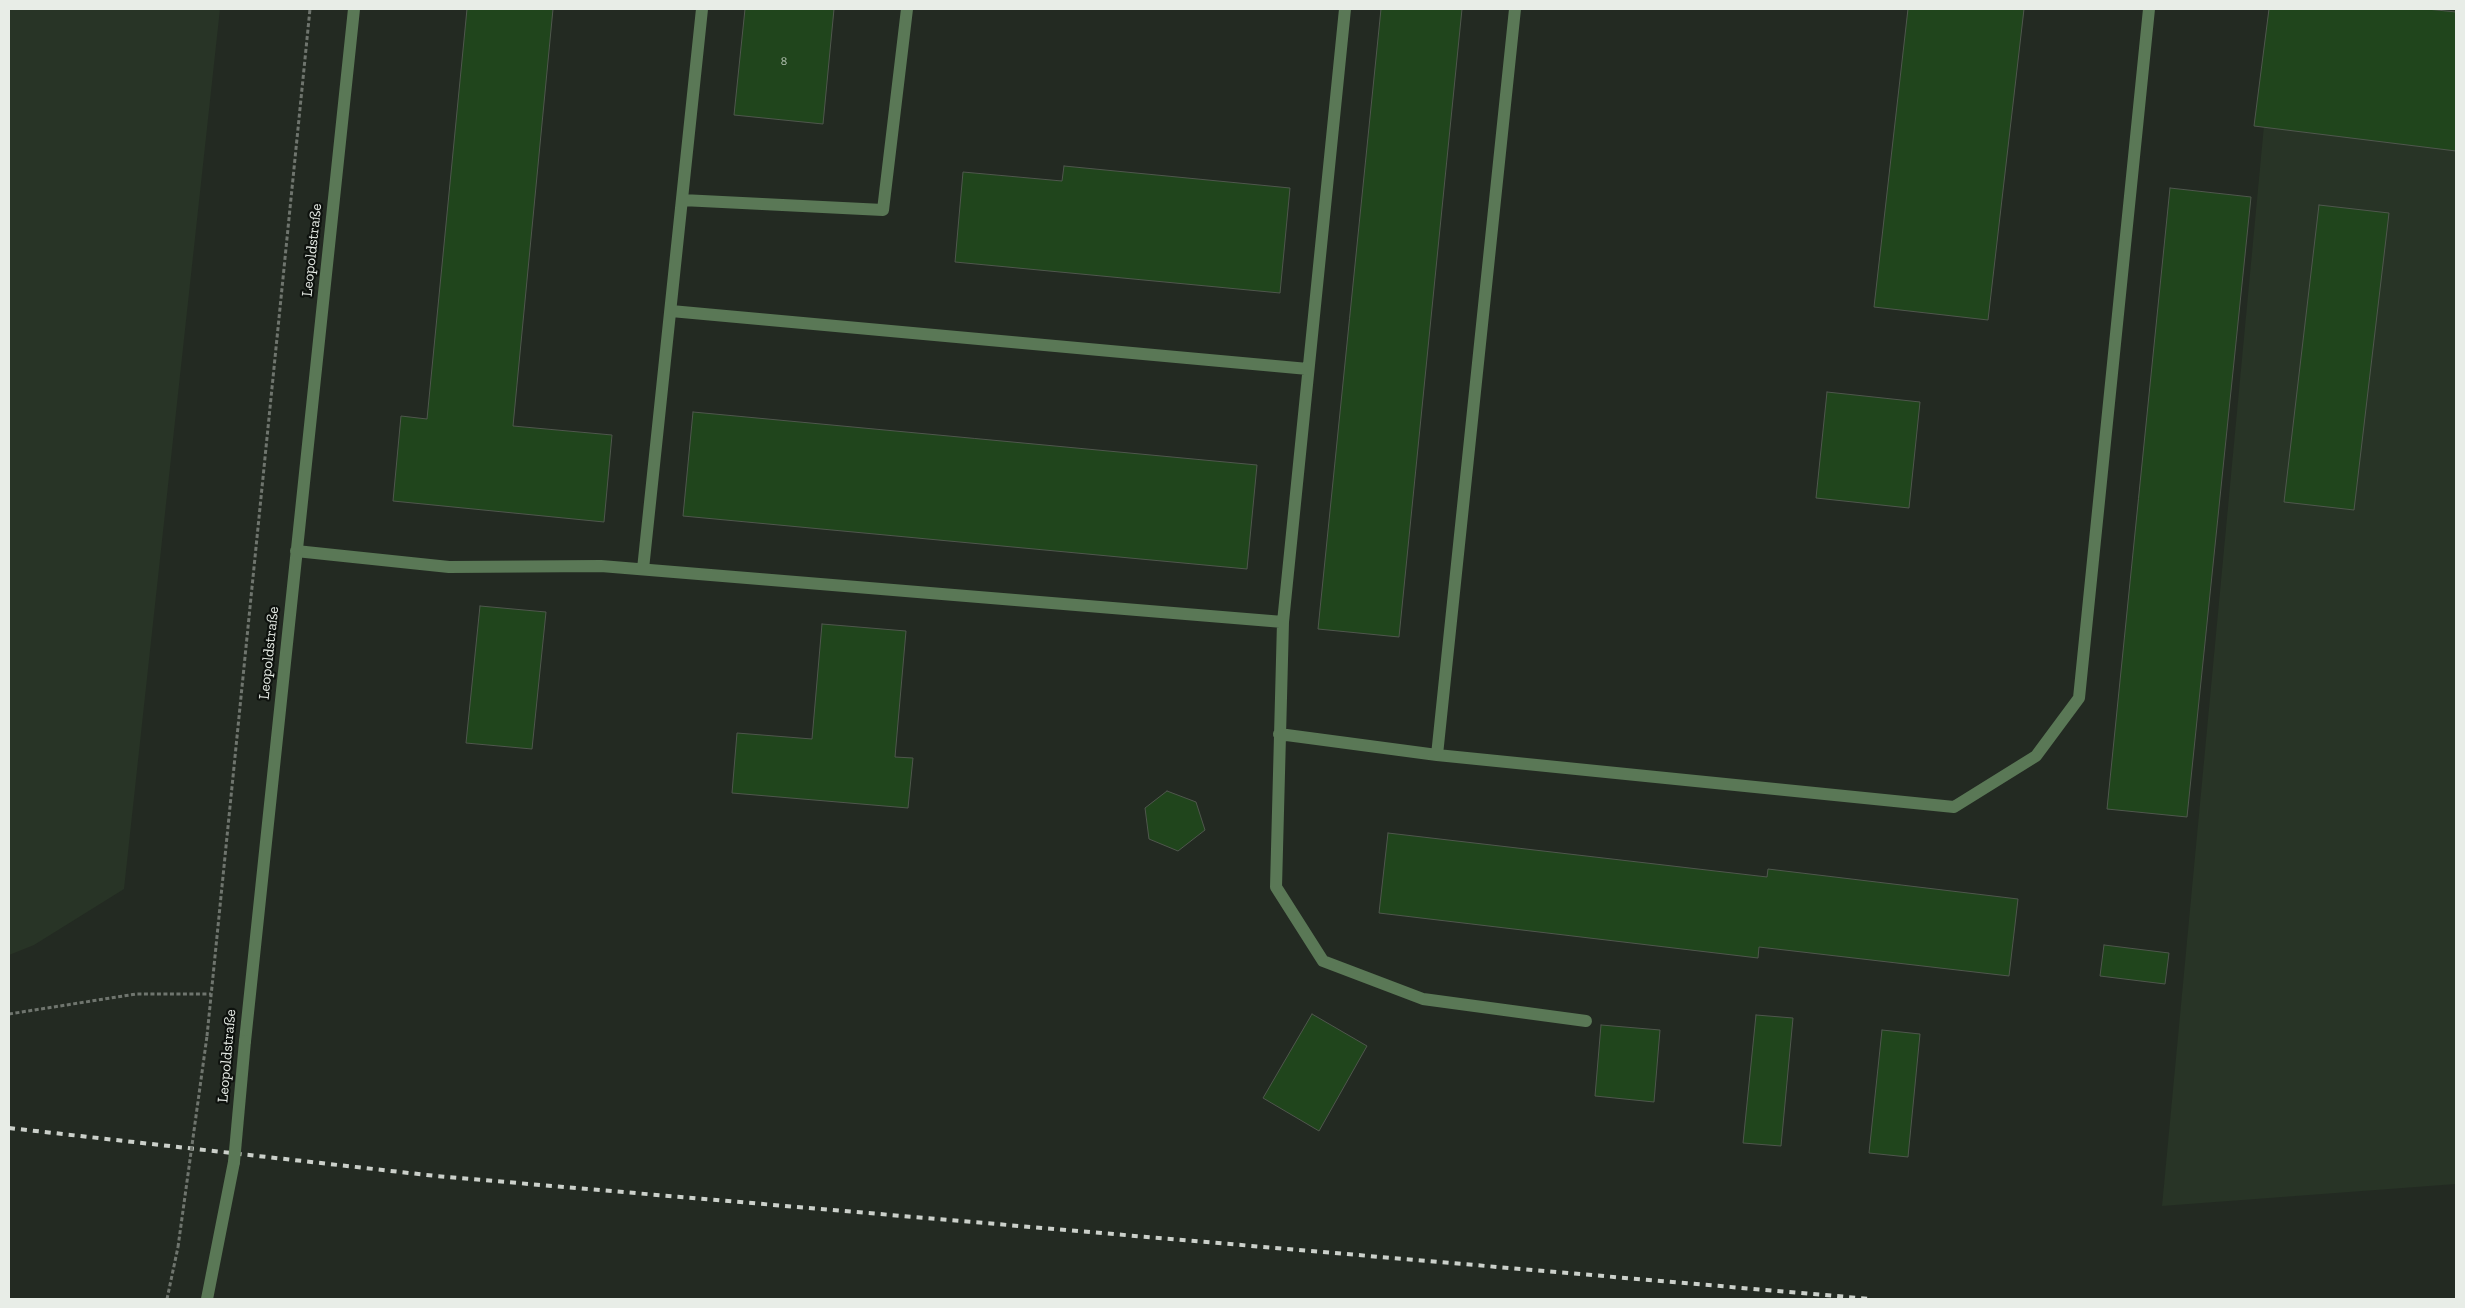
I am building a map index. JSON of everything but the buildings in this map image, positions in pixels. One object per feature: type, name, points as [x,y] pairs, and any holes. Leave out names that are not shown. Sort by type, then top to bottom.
[{"type":"street","name":"Leopoldstraße","points":[[207,1299],[218,1251],[234,1162],[245,1041],[354,9]]},
{"type":"street","points":[[643,569],[702,9]]},
{"type":"street","points":[[682,200],[883,210],[907,9]]},
{"type":"street","points":[[1345,9],[1283,622],[1276,887],[1323,961],[1423,999],[1586,1021]]},
{"type":"street","points":[[1437,755],[1515,9]]},
{"type":"street","points":[[1279,734],[1437,755],[1954,807],[2036,756],[2079,698],[2149,9]]},
{"type":"street","points":[[671,311],[1308,369]]},
{"type":"street","points":[[296,551],[449,567],[601,566],[643,569],[1283,622]]},
{"type":"path","points":[[167,1299],[178,1247],[207,1036],[310,9]]},
{"type":"path","points":[[9,1014],[136,994],[211,994]]},
{"type":"shaded area","points":[[9,9],[220,9],[124,889],[34,945],[9,955]]},
{"type":"shaded area","points":[[2275,9],[2456,9],[2456,1184],[2162,1206]]},
{"type":"railway","points":[[9,1128],[436,1176],[1871,1299]]}]
